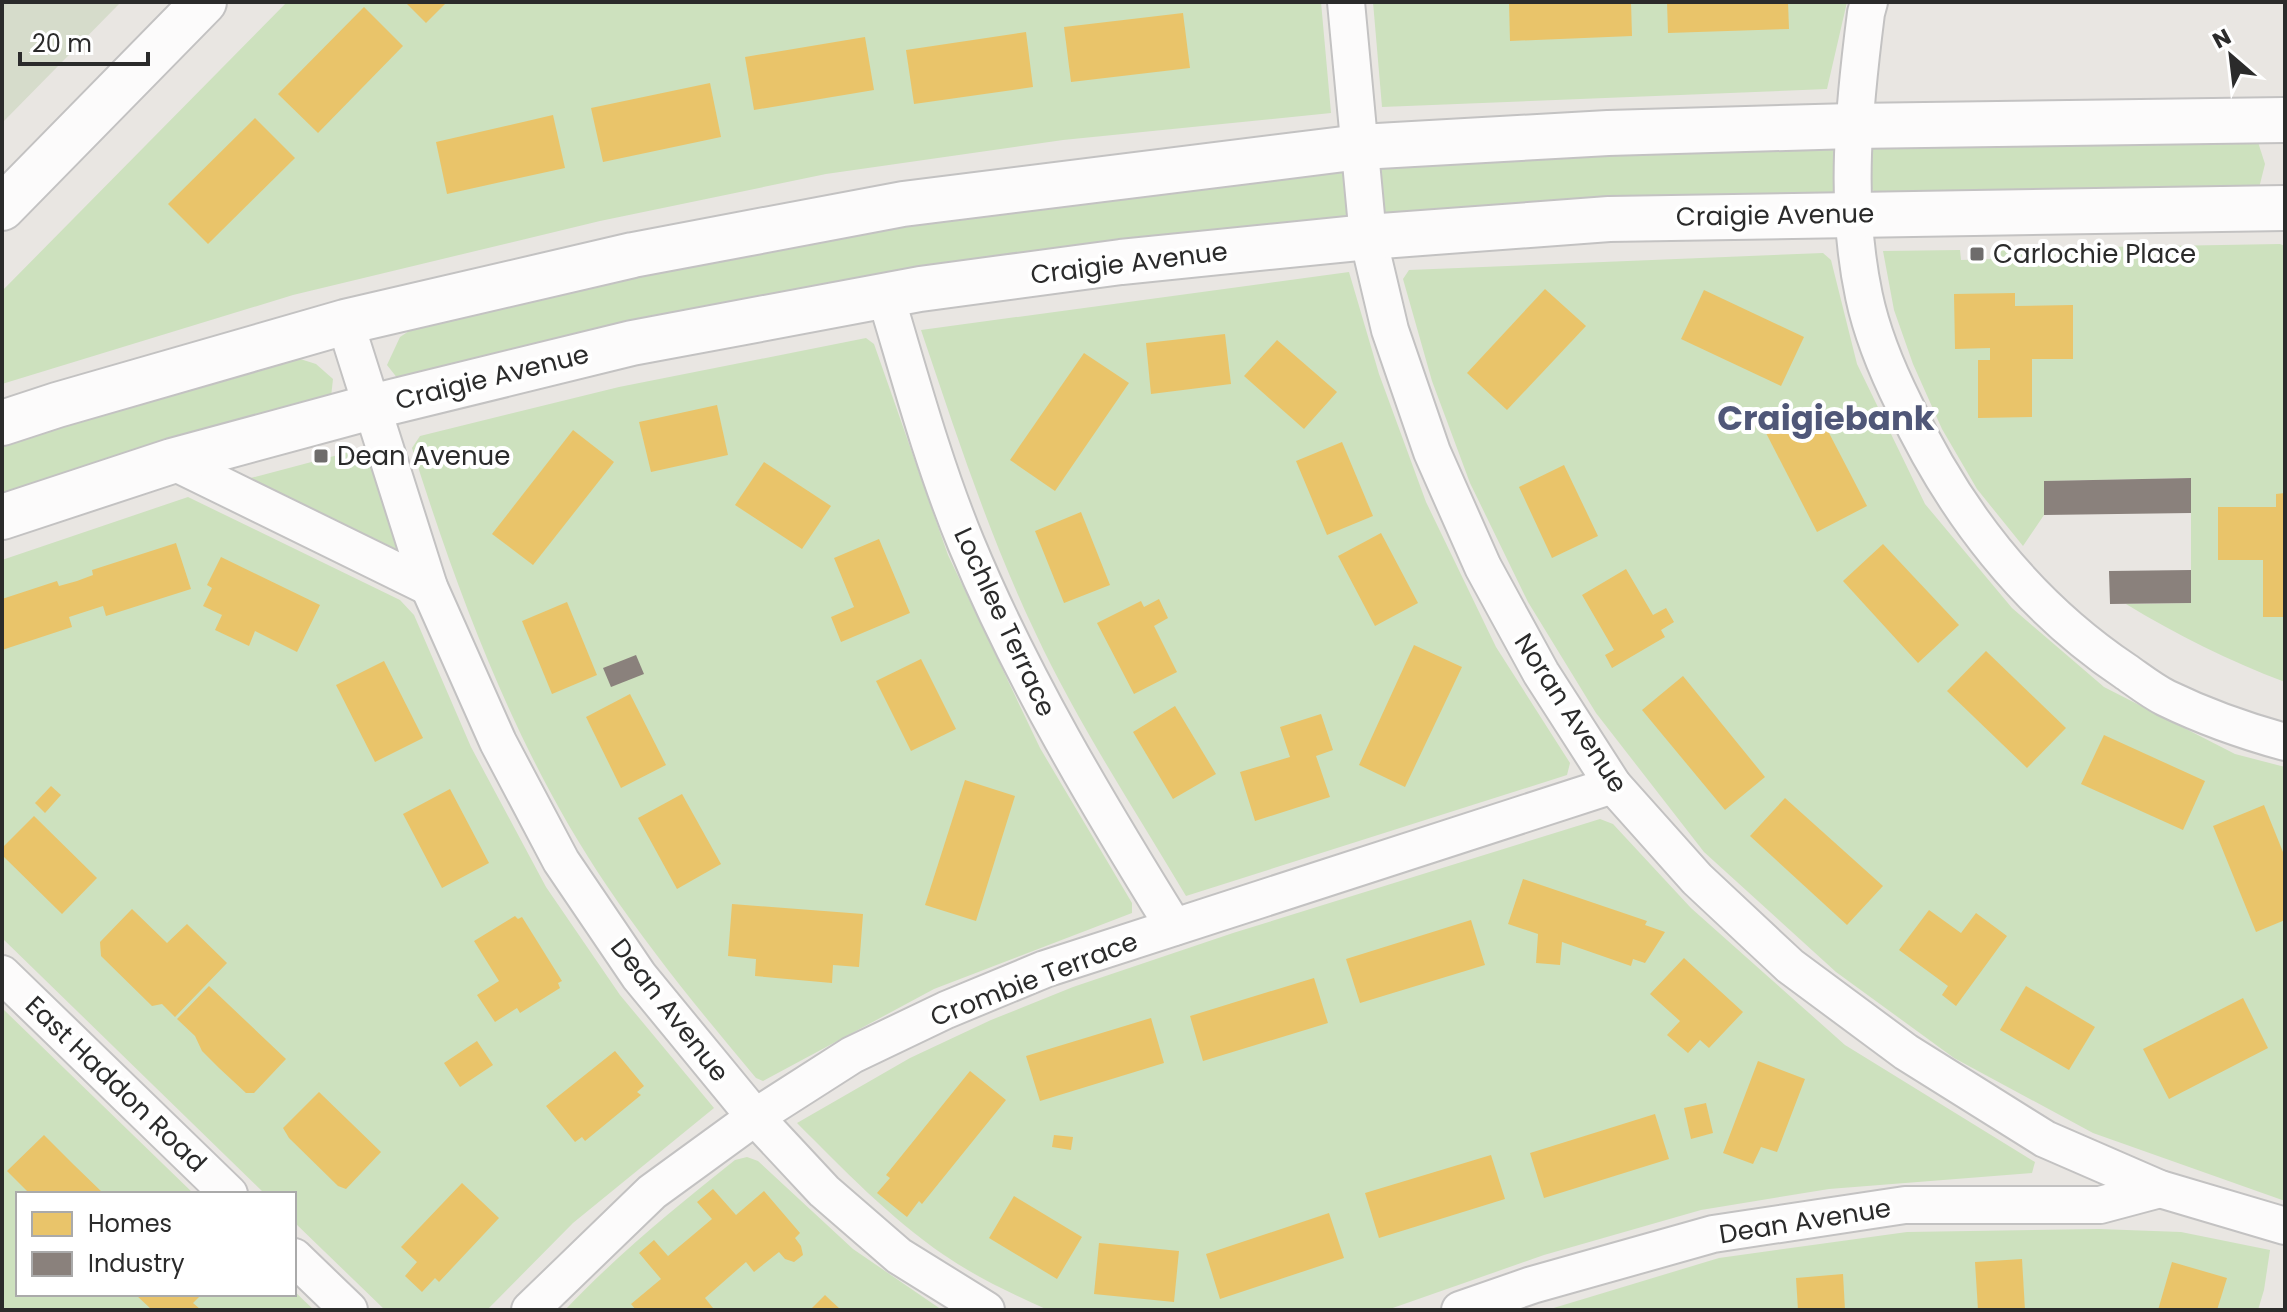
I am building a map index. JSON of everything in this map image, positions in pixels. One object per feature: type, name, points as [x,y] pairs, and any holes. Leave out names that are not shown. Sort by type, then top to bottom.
[{"type":"street","points":[[2,208],[204,2]]},
{"type":"street","name":"Noran Avenue","points":[[1346,2],[1368,237],[1390,330],[1432,452],[1483,567],[1541,673],[1613,785],[1697,879],[1790,966],[1906,1052],[2045,1139],[2160,1189],[2285,1226]]},
{"type":"street","points":[[1869,2],[1852,126],[1853,213],[1864,297],[1886,367],[1924,447],[1968,519],[2018,578],[2086,645],[2164,697],[2253,733],[2285,742]]},
{"type":"street","points":[[2,423],[345,322],[633,255],[903,204],[1360,147],[1608,133],[2285,120]]},
{"type":"street","name":"Craigie Avenue","points":[[2,517],[172,461],[371,407],[632,343],[885,294],[1121,262],[1368,237],[1609,219],[2285,208]]},
{"type":"street","name":"Lochlee Terrace","points":[[885,294],[929,439],[965,542],[1015,652],[1085,783],[1174,927]]},
{"type":"street","name":"Dean Avenue","points":[[345,322],[429,587],[498,742],[561,861],[639,976],[755,1117],[824,1191],[899,1256],[986,1310]]},
{"type":"street","points":[[172,461],[429,587]]},
{"type":"street","name":"Crombie Terrace","points":[[530,1310],[573,1265],[652,1192],[755,1117],[852,1055],[946,1010],[1045,969],[1613,785]]},
{"type":"street","name":"East Haddon Road","points":[[2,974],[227,1192]]},
{"type":"street","name":"Dean Avenue","points":[[1460,1310],[1532,1285],[1713,1234],[1905,1205],[2100,1205],[2160,1189]]},
{"type":"street","points":[[296,1259],[349,1310]]},
{"type":"green space","points":[[2,2],[121,2],[2,123]]},
{"type":"green space","points":[[287,2],[1321,2],[1331,113],[1063,140],[826,174],[600,221],[293,295],[2,384],[2,291]]},
{"type":"green space","points":[[1373,2],[1847,2],[1827,89],[1382,107]]},
{"type":"green space","points":[[2257,139],[2265,164],[2259,188],[1875,193],[1870,186],[1869,151],[1875,145]]},
{"type":"green space","points":[[1831,145],[1837,153],[1836,189],[1830,195],[1386,216],[1381,209],[1379,172],[1385,166],[1608,151]]},
{"type":"green space","points":[[1338,170],[1348,175],[1350,210],[1343,218],[398,379],[387,365],[400,337],[418,325],[636,273],[906,222]]},
{"type":"green space","points":[[2285,246],[2285,682],[2204,647],[2126,604],[2191,603],[2191,478],[2044,481],[2044,515],[2023,546],[1977,489],[1942,429],[1913,364],[1894,310],[1883,251],[1960,250],[1961,260],[1993,259],[1993,249]]},
{"type":"green space","points":[[1823,253],[1831,260],[1857,364],[1925,504],[2012,608],[2104,687],[2235,754],[2285,767],[2285,1201],[2093,1133],[1954,1058],[1836,972],[1704,852],[1596,713],[1528,602],[1470,483],[1432,381],[1403,279],[1409,270]]},
{"type":"green space","points":[[1349,272],[1379,374],[1426,502],[1496,647],[1570,763],[1567,775],[1186,896],[1088,733],[1035,632],[988,520],[921,330]]},
{"type":"green space","points":[[866,338],[874,344],[948,555],[1040,748],[1132,903],[1132,913],[934,989],[763,1081],[756,1078],[642,936],[607,886],[545,783],[518,729],[471,618],[412,448],[420,436],[619,387]]},
{"type":"green space","points":[[297,358],[316,364],[333,379],[331,397],[2,495],[2,442]]},
{"type":"green space","points":[[368,447],[404,556],[247,479]]},
{"type":"green space","points":[[188,497],[400,600],[414,615],[471,747],[546,887],[620,995],[714,1108],[573,1223],[487,1310],[385,1310],[296,1224],[296,1192],[263,1192],[2,938],[2,560]]},
{"type":"green space","points":[[1600,819],[1613,824],[1691,908],[1845,1045],[2035,1162],[2032,1173],[1829,1189],[1701,1210],[1544,1255],[1387,1310],[1048,1310],[981,1278],[924,1241],[797,1123],[910,1058],[991,1020],[1073,987],[1233,933]]},
{"type":"green space","points":[[2,1008],[192,1192],[16,1192],[16,1296],[296,1296],[296,1293],[314,1310],[2,1310]]},
{"type":"green space","points":[[747,1157],[758,1161],[853,1249],[942,1310],[565,1310],[669,1214],[735,1160]]},
{"type":"green space","points":[[2099,1229],[2181,1232],[2270,1250],[2258,1310],[1547,1310],[1719,1258],[1907,1232]]},
{"type":"building: Homes","points":[[405,2],[447,2],[426,23]]},
{"type":"building: Homes","points":[[1509,2],[1631,2],[1632,36],[1510,41]]},
{"type":"building: Homes","points":[[1667,2],[1788,2],[1789,29],[1668,33]]},
{"type":"building: Homes","points":[[364,7],[403,46],[318,133],[278,94]]},
{"type":"building: Homes","points":[[1183,13],[1190,68],[1071,82],[1064,27]]},
{"type":"building: Homes","points":[[1026,32],[1033,87],[914,104],[906,50]]},
{"type":"building: Homes","points":[[865,37],[874,90],[754,110],[745,57]]},
{"type":"building: Homes","points":[[710,83],[721,137],[603,162],[591,108]]},
{"type":"building: Homes","points":[[553,115],[565,168],[447,194],[436,142]]},
{"type":"building: Homes","points":[[255,118],[295,158],[208,244],[168,204]]},
{"type":"building: Homes","points":[[1545,289],[1586,326],[1507,410],[1467,373]]},
{"type":"building: Homes","points":[[1704,290],[1804,337],[1781,386],[1681,339]]},
{"type":"building: Homes","points":[[2015,293],[2015,306],[2073,305],[2073,359],[2032,359],[2032,417],[1978,418],[1978,360],[1990,360],[1990,348],[1955,349],[1954,294]]},
{"type":"building: Homes","points":[[1225,334],[1231,384],[1151,394],[1146,343]]},
{"type":"building: Homes","points":[[1277,340],[1337,392],[1304,429],[1244,376]]},
{"type":"building: Homes","points":[[1084,353],[1129,383],[1055,491],[1010,460]]},
{"type":"building: Homes","points":[[717,405],[728,455],[651,472],[639,422]]},
{"type":"building: Homes","points":[[1816,408],[1867,506],[1817,532],[1766,433]]},
{"type":"building: Homes","points":[[573,430],[614,462],[533,565],[492,534]]},
{"type":"building: Homes","points":[[1342,442],[1373,516],[1327,535],[1296,461]]},
{"type":"building: Homes","points":[[764,462],[831,506],[802,549],[735,505]]},
{"type":"building: Homes","points":[[1564,465],[1598,536],[1552,558],[1519,487]]},
{"type":"building: Homes","points":[[2285,493],[2285,617],[2263,617],[2263,560],[2218,560],[2218,507],[2276,507],[2276,494]]},
{"type":"building: Homes","points":[[1081,512],[1110,585],[1064,603],[1035,531]]},
{"type":"building: Homes","points":[[1381,533],[1418,603],[1375,626],[1338,556]]},
{"type":"building: Homes","points":[[879,539],[910,613],[841,642],[831,617],[854,607],[834,558]]},
{"type":"building: Homes","points":[[176,543],[191,589],[106,616],[103,606],[69,617],[72,627],[2,650],[2,599],[57,581],[59,586],[77,581],[93,575],[92,570]]},
{"type":"building: Homes","points":[[1883,544],[1959,625],[1918,663],[1843,581]]},
{"type":"building: Homes","points":[[221,557],[320,605],[297,652],[255,631],[249,646],[215,630],[222,615],[203,606],[212,588],[207,585]]},
{"type":"building: Homes","points":[[1626,569],[1653,615],[1666,608],[1674,622],[1661,630],[1665,637],[1612,668],[1605,655],[1614,650],[1582,595]]},
{"type":"building: Homes","points":[[1159,599],[1168,618],[1154,626],[1177,672],[1134,694],[1097,623],[1141,601],[1144,607]]},
{"type":"building: Homes","points":[[567,602],[597,675],[552,694],[522,621]]},
{"type":"building: Homes","points":[[1414,645],[1462,667],[1405,787],[1359,765]]},
{"type":"building: Homes","points":[[1986,651],[2066,728],[2027,768],[1947,691]]},
{"type":"building: Homes","points":[[921,659],[956,729],[911,751],[876,681]]},
{"type":"building: Homes","points":[[384,661],[423,738],[375,762],[336,685]]},
{"type":"building: Homes","points":[[1683,676],[1765,777],[1725,810],[1642,710]]},
{"type":"building: Homes","points":[[630,694],[666,765],[621,788],[586,717]]},
{"type":"building: Homes","points":[[1175,706],[1216,774],[1173,799],[1133,732]]},
{"type":"building: Homes","points":[[1321,714],[1333,750],[1316,756],[1330,797],[1255,821],[1240,772],[1290,757],[1280,727]]},
{"type":"building: Homes","points":[[2104,735],[2205,781],[2183,830],[2081,784]]},
{"type":"building: Homes","points":[[965,780],[1015,796],[976,921],[925,905]]},
{"type":"building: Homes","points":[[51,786],[61,795],[45,813],[35,803]]},
{"type":"building: Homes","points":[[450,789],[489,863],[442,888],[403,814]]},
{"type":"building: Homes","points":[[682,794],[721,864],[677,889],[638,818]]},
{"type":"building: Homes","points":[[1785,798],[1883,886],[1847,925],[1750,836]]},
{"type":"building: Homes","points":[[2264,805],[2285,857],[2285,920],[2256,932],[2213,826]]},
{"type":"building: Homes","points":[[34,816],[97,878],[62,914],[2,855],[2,848]]},
{"type":"building: Homes","points":[[1523,879],[1647,921],[1645,925],[1665,932],[1645,963],[1633,959],[1631,966],[1562,942],[1560,965],[1536,963],[1538,934],[1508,924]]},
{"type":"building: Homes","points":[[732,904],[863,914],[859,967],[833,965],[832,983],[755,976],[756,959],[728,956]]},
{"type":"building: Homes","points":[[132,909],[167,943],[187,924],[227,963],[175,1017],[162,1004],[152,1006],[101,956],[100,942]]},
{"type":"building: Homes","points":[[1929,910],[1961,933],[1976,913],[2007,936],[1956,1006],[1942,995],[1948,986],[1899,950]]},
{"type":"building: Homes","points":[[515,916],[518,919],[522,917],[562,981],[558,983],[560,988],[520,1013],[517,1008],[495,1022],[477,995],[499,981],[474,941]]},
{"type":"building: Homes","points":[[1471,920],[1485,965],[1360,1003],[1346,959]]},
{"type":"building: Homes","points":[[1684,958],[1743,1012],[1709,1048],[1700,1040],[1688,1053],[1667,1035],[1680,1021],[1650,994]]},
{"type":"building: Homes","points":[[1314,978],[1328,1023],[1203,1061],[1190,1016]]},
{"type":"building: Homes","points":[[209,986],[286,1059],[254,1093],[246,1093],[219,1068],[202,1051],[195,1036],[177,1019]]},
{"type":"building: Homes","points":[[2026,986],[2095,1027],[2069,1070],[2000,1030]]},
{"type":"building: Homes","points":[[2243,998],[2268,1048],[2169,1099],[2143,1049]]},
{"type":"building: Homes","points":[[1151,1018],[1164,1063],[1040,1101],[1026,1056]]},
{"type":"building: Homes","points":[[477,1041],[493,1065],[460,1087],[444,1063]]},
{"type":"building: Homes","points":[[615,1051],[644,1086],[637,1092],[641,1095],[585,1141],[582,1137],[575,1142],[546,1106]]},
{"type":"building: Homes","points":[[1758,1061],[1805,1079],[1777,1152],[1761,1147],[1753,1164],[1723,1153]]},
{"type":"building: Homes","points":[[970,1071],[1006,1100],[922,1204],[919,1201],[907,1217],[877,1193],[890,1178],[886,1175]]},
{"type":"building: Homes","points":[[319,1092],[381,1152],[346,1189],[338,1186],[289,1138],[283,1128]]},
{"type":"building: Homes","points":[[1706,1103],[1713,1133],[1691,1139],[1684,1108]]},
{"type":"building: Homes","points":[[1655,1114],[1669,1159],[1544,1198],[1530,1153]]},
{"type":"building: Homes","points":[[44,1135],[102,1192],[28,1192],[7,1171]]},
{"type":"building: Homes","points":[[1054,1135],[1073,1137],[1071,1150],[1052,1147]]},
{"type":"building: Homes","points":[[1491,1155],[1505,1199],[1379,1238],[1365,1193]]},
{"type":"building: Homes","points":[[462,1183],[499,1218],[439,1282],[435,1278],[422,1292],[405,1276],[417,1262],[401,1247]]},
{"type":"building: Homes","points":[[713,1189],[736,1215],[764,1191],[800,1233],[795,1238],[803,1255],[794,1262],[785,1259],[779,1252],[754,1272],[746,1262],[705,1298],[713,1308],[711,1310],[636,1310],[631,1304],[661,1279],[639,1253],[654,1240],[668,1256],[712,1219],[697,1202]]},
{"type":"building: Homes","points":[[1014,1196],[1082,1237],[1057,1279],[989,1238]]},
{"type":"building: Homes","points":[[1329,1213],[1344,1258],[1220,1299],[1206,1254]]},
{"type":"building: Homes","points":[[1099,1243],[1179,1251],[1174,1302],[1094,1294]]},
{"type":"building: Homes","points":[[2022,1259],[2025,1310],[1978,1310],[1975,1262]]},
{"type":"building: Homes","points":[[2172,1262],[2227,1278],[2217,1310],[2158,1310]]},
{"type":"building: Homes","points":[[1843,1274],[1845,1310],[1798,1310],[1796,1278]]},
{"type":"building: Homes","points":[[825,1295],[841,1310],[810,1310]]},
{"type":"building: Homes","points":[[137,1296],[200,1296],[193,1303],[201,1310],[152,1310]]},
{"type":"building: Industry","points":[[2191,478],[2191,513],[2044,515],[2044,481]]},
{"type":"building: Industry","points":[[2191,570],[2191,603],[2110,604],[2109,571]]},
{"type":"building: Industry","points":[[636,655],[644,674],[611,687],[603,668]]},
{"type":"place","name":"Carlochie Place","points":[[1977,254]]},
{"type":"place","name":"Dean Avenue","points":[[321,456]]},
{"type":"district","name":"Craigiebank","points":[[1826,418]]}]
